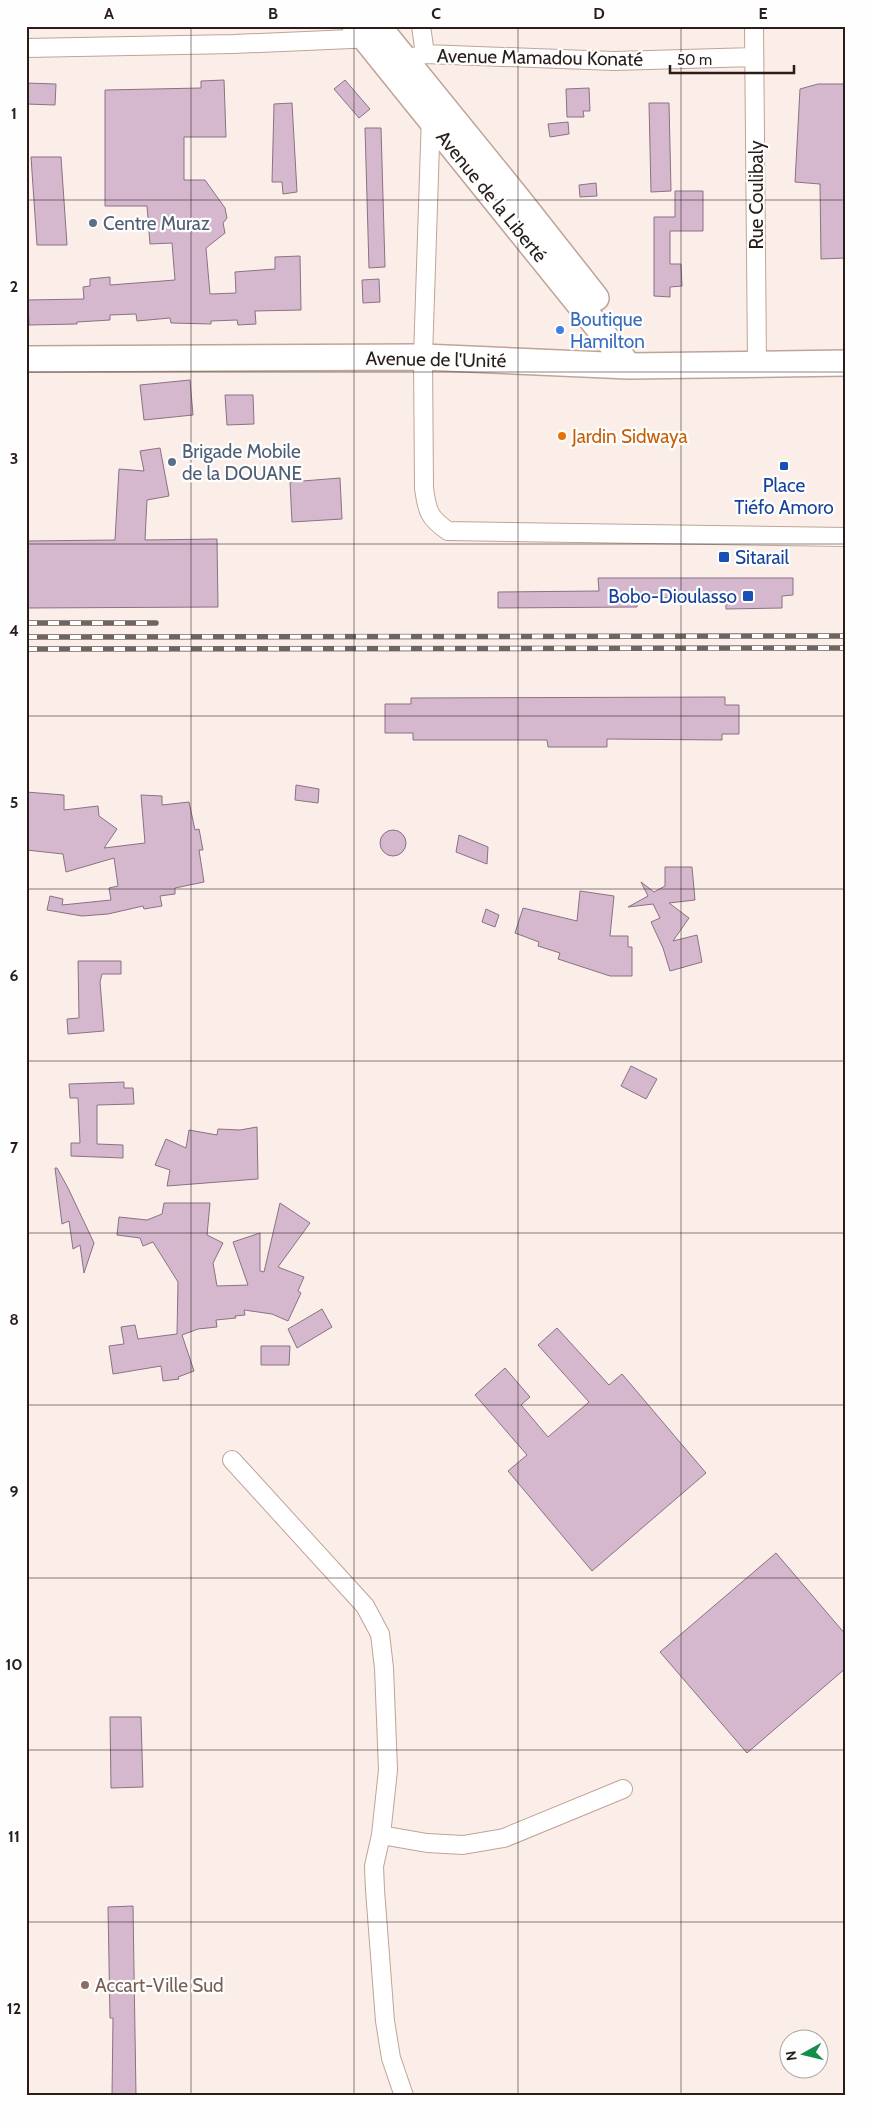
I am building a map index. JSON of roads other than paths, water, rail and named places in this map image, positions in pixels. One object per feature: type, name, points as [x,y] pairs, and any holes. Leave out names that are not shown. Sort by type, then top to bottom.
[{"type":"main road","name":"Avenue de la Liberté","points":[[371,32],[407,62],[432,108],[638,365]]},
{"type":"main road","name":"Avenue de l'Unité","points":[[26,359],[423,357],[638,365],[846,363]]},
{"type":"street","points":[[407,62],[421,26]]},
{"type":"street","name":"Rue Coulibaly","points":[[754,26],[757,364]]},
{"type":"street","points":[[26,48],[234,44],[371,32]]},
{"type":"street","name":"Avenue Mamadou Konaté","points":[[407,62],[754,58]]},
{"type":"street","points":[[432,108],[423,357],[424,488],[426,506],[435,522],[448,532],[846,537]]},
{"type":"street","points":[[232,1460],[365,1606],[380,1634],[384,1668],[388,1770],[375,1874],[385,2021],[391,2058],[404,2096]]},
{"type":"street","points":[[381,1835],[427,1843],[463,1845],[504,1838],[623,1789]]},
{"type":"railway","points":[[26,623],[156,623]]},
{"type":"railway","points":[[26,637],[846,636]]},
{"type":"railway","points":[[26,649],[846,648]]},
{"type":"place","name":"Centre Muraz","points":[[93,223]]},
{"type":"place","name":"Boutique Hamilton","points":[[560,330]]},
{"type":"place","name":"Jardin Sidwaya","points":[[562,436]]},
{"type":"place","name":"Brigade Mobile de la DOUANE","points":[[172,462]]},
{"type":"place","name":"Place Tiéfo Amoro","points":[[784,466]]},
{"type":"place","name":"Sitarail","points":[[724,557]]},
{"type":"place","name":"Bobo-Dioulasso","points":[[748,596]]},
{"type":"place","name":"Accart-Ville Sud","points":[[85,1985]]}]
